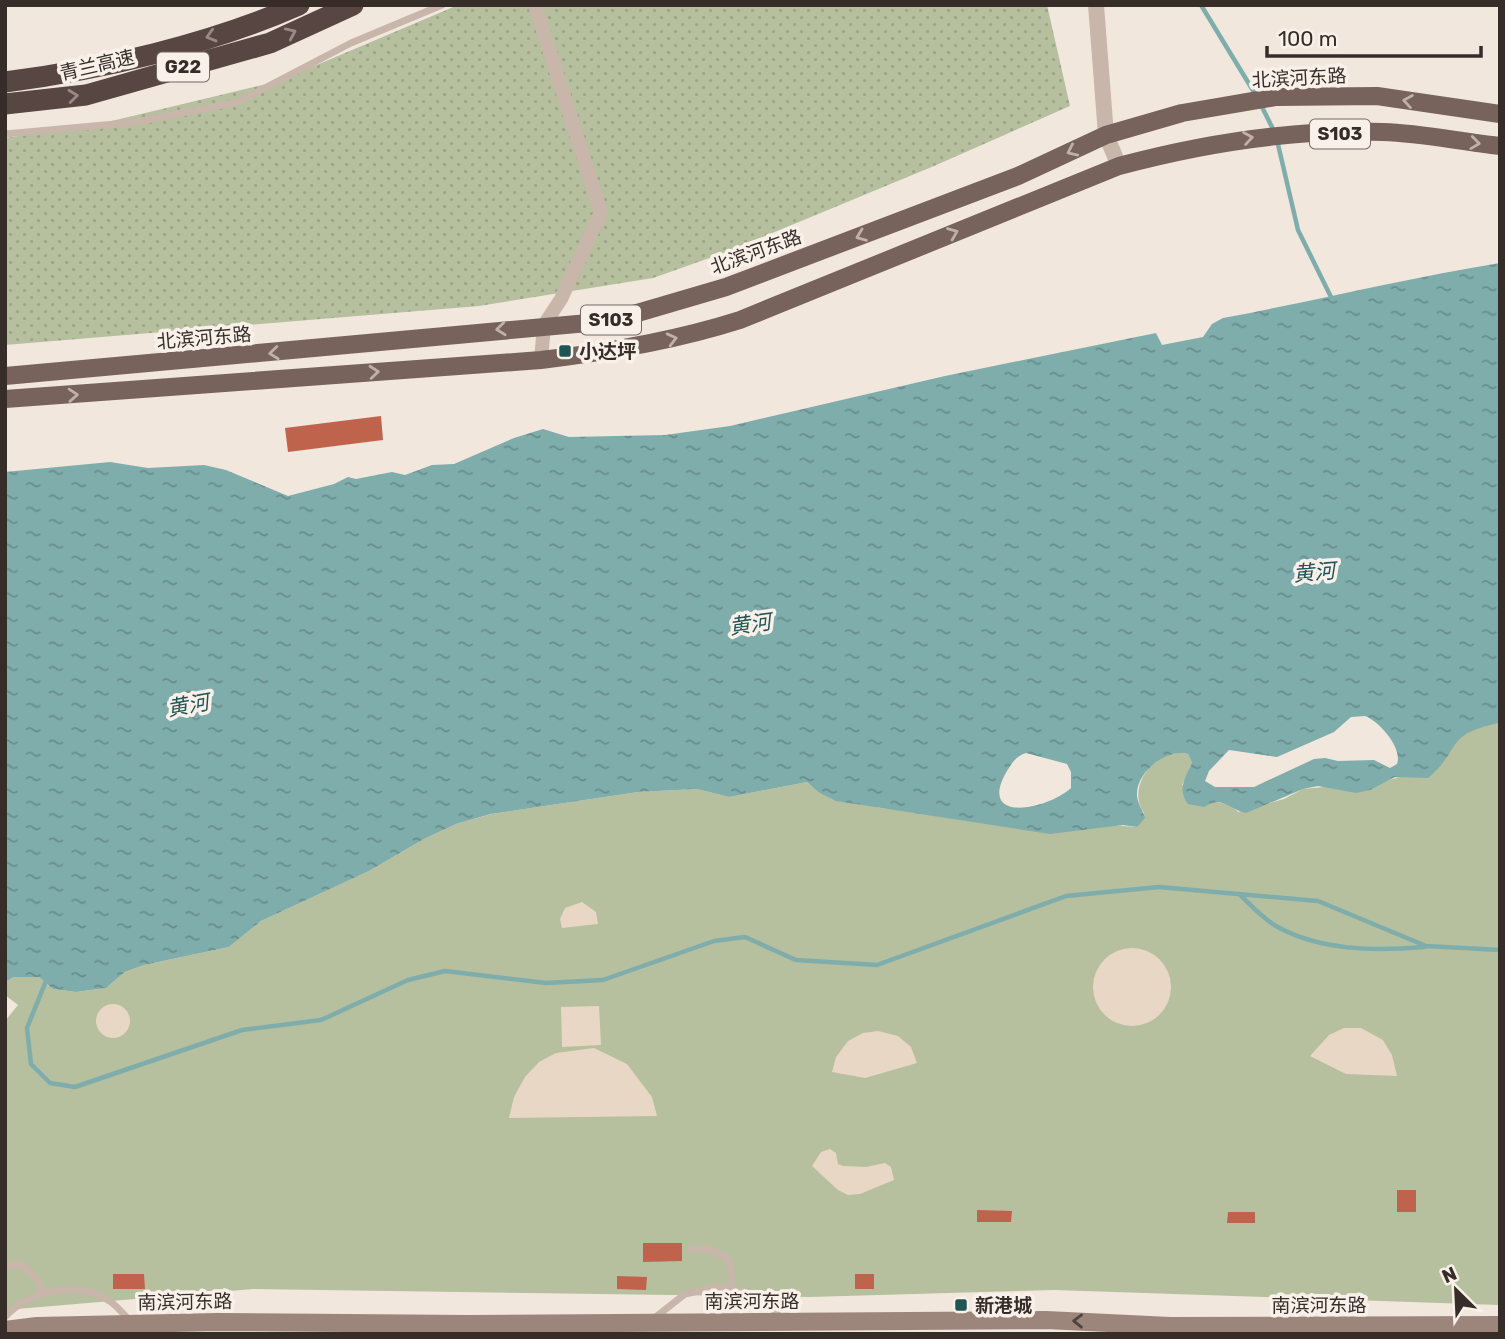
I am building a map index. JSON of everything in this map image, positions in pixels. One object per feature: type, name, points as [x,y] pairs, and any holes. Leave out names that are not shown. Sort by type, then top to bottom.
[{"type":"highway","name":"青兰高速","points":[[5,82],[84,72],[264,20],[299,5]]},
{"type":"highway","name":"青兰高速","points":[[5,104],[86,95],[270,43],[354,5]]},
{"type":"main road","name":"北滨河东路","points":[[5,376],[610,321],[726,287],[1018,176],[1106,135],[1182,113],[1276,97],[1377,96],[1500,114]]},
{"type":"main road","name":"S103","points":[[5,399],[541,360],[643,346],[740,320],[1119,166],[1181,149],[1262,136],[1384,132],[1500,146]]},
{"type":"main road","name":"南滨河东路","points":[[5,1329],[133,1324],[468,1329],[649,1323],[1046,1320],[1170,1330],[1500,1325]]},
{"type":"street","points":[[535,5],[601,212],[561,299],[544,325],[541,360]]},
{"type":"street","points":[[1096,5],[1106,135],[1119,166]]},
{"type":"lane","points":[[5,134],[137,122],[238,102],[351,43],[442,5]]},
{"type":"lane","points":[[691,1250],[710,1250],[725,1256],[732,1271],[732,1290]]},
{"type":"lane","points":[[5,1266],[22,1265],[36,1278],[44,1294]]},
{"type":"lane","points":[[649,1323],[685,1294],[718,1287],[756,1295],[786,1322]]},
{"type":"lane","points":[[5,1317],[13,1308],[44,1294],[72,1290],[92,1293],[111,1301],[133,1324]]},
{"type":"green space","points":[[458,5],[1047,5],[1070,106],[729,251],[653,278],[479,306],[5,345],[5,138],[95,125],[279,81]]},
{"type":"green space","points":[[1500,723],[1500,1305],[1054,1290],[809,1297],[253,1289],[5,1310],[5,1021],[18,1005],[5,995],[5,982],[14,977],[39,977],[53,989],[76,992],[106,988],[125,972],[144,965],[229,947],[261,921],[369,871],[456,824],[492,814],[638,792],[697,789],[729,797],[807,782],[818,792],[880,808],[1137,827],[1144,813],[1139,802],[1141,780],[1155,762],[1165,756],[1188,754],[1192,763],[1182,785],[1213,802],[1230,804],[1238,812],[1284,799],[1303,789],[1386,781],[1442,764],[1453,746],[1465,734]]},
{"type":"shaded area","points":[[582,902],[596,912],[598,924],[562,928],[560,919],[565,908]]},
{"type":"shaded area","points":[[1124,948],[1140,948],[1154,954],[1165,965],[1171,979],[1171,995],[1165,1009],[1154,1020],[1140,1026],[1124,1026],[1110,1020],[1099,1009],[1093,995],[1093,979],[1099,965],[1110,954]]},
{"type":"shaded area","points":[[113,1004],[125,1009],[130,1021],[125,1033],[113,1038],[101,1033],[96,1021],[101,1009]]},
{"type":"shaded area","points":[[599,1006],[601,1045],[562,1047],[561,1007]]},
{"type":"shaded area","points":[[1344,1028],[1361,1028],[1383,1040],[1392,1055],[1397,1076],[1346,1074],[1310,1056],[1329,1035]]},
{"type":"shaded area","points":[[878,1031],[898,1036],[911,1047],[917,1063],[865,1078],[832,1072],[836,1057],[848,1041],[863,1033]]},
{"type":"shaded area","points":[[594,1048],[627,1064],[652,1097],[657,1116],[509,1118],[514,1097],[525,1077],[539,1062],[556,1053]]},
{"type":"shaded area","points":[[830,1149],[836,1153],[838,1164],[843,1166],[866,1167],[885,1163],[891,1167],[894,1180],[860,1194],[848,1195],[838,1190],[812,1166],[821,1152]]},
{"type":"water","name":"黄河","points":[[1500,263],[1500,723],[1482,727],[1461,738],[1439,768],[1428,778],[1395,777],[1370,790],[1356,793],[1318,786],[1303,789],[1246,813],[1216,802],[1204,807],[1188,804],[1183,788],[1192,763],[1188,754],[1179,753],[1154,764],[1141,779],[1137,796],[1145,818],[1137,827],[1123,825],[1050,834],[836,801],[818,792],[807,782],[729,797],[697,789],[638,792],[491,814],[456,824],[369,871],[261,921],[229,947],[144,965],[125,972],[106,988],[76,992],[53,989],[39,977],[14,977],[5,982],[5,472],[110,462],[148,468],[204,465],[226,470],[288,496],[334,484],[348,477],[356,479],[392,472],[405,475],[432,465],[454,464],[514,438],[543,429],[569,437],[665,435],[730,426],[945,376],[1156,333],[1162,345],[1203,337],[1212,324],[1223,318]],"holes":[[[1365,716],[1383,729],[1393,743],[1398,758],[1397,764],[1390,768],[1374,760],[1338,761],[1325,758],[1314,759],[1254,787],[1215,787],[1205,781],[1209,771],[1229,750],[1277,757],[1334,732],[1351,717]],[[1026,753],[1067,764],[1071,772],[1071,788],[1060,796],[1032,806],[1018,808],[1007,805],[1001,799],[1000,788],[1007,771]]]},
{"type":"building","points":[[381,416],[383,440],[288,452],[285,428]]},
{"type":"building","points":[[1397,1190],[1416,1190],[1416,1212],[1397,1212]]},
{"type":"building","points":[[977,1210],[1012,1211],[1011,1222],[977,1222]]},
{"type":"building","points":[[1228,1212],[1255,1212],[1255,1223],[1227,1223]]},
{"type":"building","points":[[643,1243],[682,1243],[682,1261],[643,1262]]},
{"type":"building","points":[[113,1274],[144,1274],[145,1289],[113,1289]]},
{"type":"building","points":[[855,1274],[874,1274],[874,1289],[855,1289]]},
{"type":"building","points":[[617,1276],[647,1277],[646,1290],[617,1289]]},
{"type":"waterway","points":[[1201,5],[1257,97]]},
{"type":"waterway","points":[[1261,105],[1274,131]]},
{"type":"waterway","points":[[1277,140],[1298,230],[1332,299]]},
{"type":"waterway","points":[[48,976],[27,1028],[31,1064],[50,1083],[75,1087],[242,1030],[321,1020],[408,980],[445,971],[546,983],[603,980],[714,941],[745,937],[796,960],[877,965],[1066,896],[1159,887],[1318,901],[1426,946],[1500,950]]},
{"type":"waterway","points":[[1239,894],[1271,923],[1311,940],[1367,949],[1424,947]]},
{"type":"place","name":"小达坪","points":[[565,351]]},
{"type":"place","name":"新港城","points":[[961,1305]]}]
